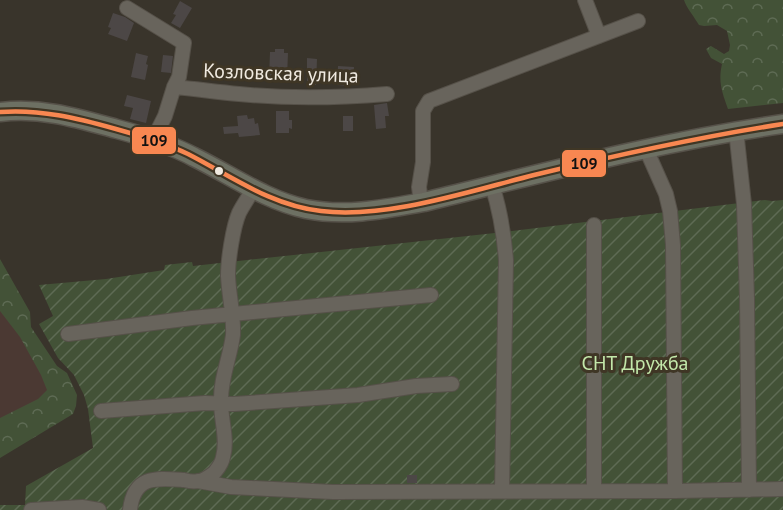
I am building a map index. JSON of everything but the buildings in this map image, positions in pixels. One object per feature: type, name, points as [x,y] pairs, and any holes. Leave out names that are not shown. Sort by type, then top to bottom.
[{"type":"main road","points":[[0,112],[31,110],[90,121],[176,148],[253,189],[287,203],[303,208],[333,212],[388,209],[646,149],[736,130],[783,124]]},
{"type":"street","points":[[585,0],[598,36]]},
{"type":"street","name":"Козловская улица","points":[[127,8],[184,43],[179,77],[165,116],[153,140]]},
{"type":"street","points":[[421,202],[419,187],[423,162],[423,111],[429,101],[638,21]]},
{"type":"street","name":"Козловская улица","points":[[174,87],[282,96],[387,94]]},
{"type":"street","points":[[736,130],[744,204],[748,490]]},
{"type":"street","points":[[646,149],[666,194],[673,245],[675,491]]},
{"type":"street","points":[[492,185],[504,232],[506,260],[502,492]]},
{"type":"street","points":[[198,482],[219,468],[223,457],[225,444],[221,390],[232,338],[229,266],[239,213],[253,189]]},
{"type":"street","points":[[594,225],[594,491]]},
{"type":"street","points":[[68,334],[431,295]]},
{"type":"street","points":[[101,411],[358,395],[416,386],[452,384]]},
{"type":"street","points":[[130,510],[135,489],[143,483],[154,480],[198,482],[231,487],[333,492],[783,489]]},
{"type":"street","points":[[31,510],[82,507],[99,510]]},
{"type":"shaded area","points":[[0,286],[64,400],[0,437]]},
{"type":"green space","points":[[684,0],[783,0],[783,103],[728,109],[721,87],[722,64],[711,58],[706,49],[711,46],[724,54],[729,51],[727,31],[717,25],[699,25]]},
{"type":"green space","name":"СНТ Дружба","points":[[765,200],[783,200],[783,510],[0,510],[0,505],[25,505],[26,486],[93,448],[84,395],[74,375],[58,358],[39,324],[53,316],[39,285],[106,279],[164,270],[165,265],[192,262],[193,266],[504,232]]},
{"type":"green space","points":[[0,259],[30,312],[31,327],[57,366],[67,373],[77,395],[73,414],[0,458],[0,418],[38,399],[47,390],[20,337],[0,311]]},
{"type":"transit line","name":"109","points":[[0,112],[58,115],[153,140],[188,154],[269,197],[303,208],[346,212],[373,211],[428,202],[627,154],[783,124]]}]
